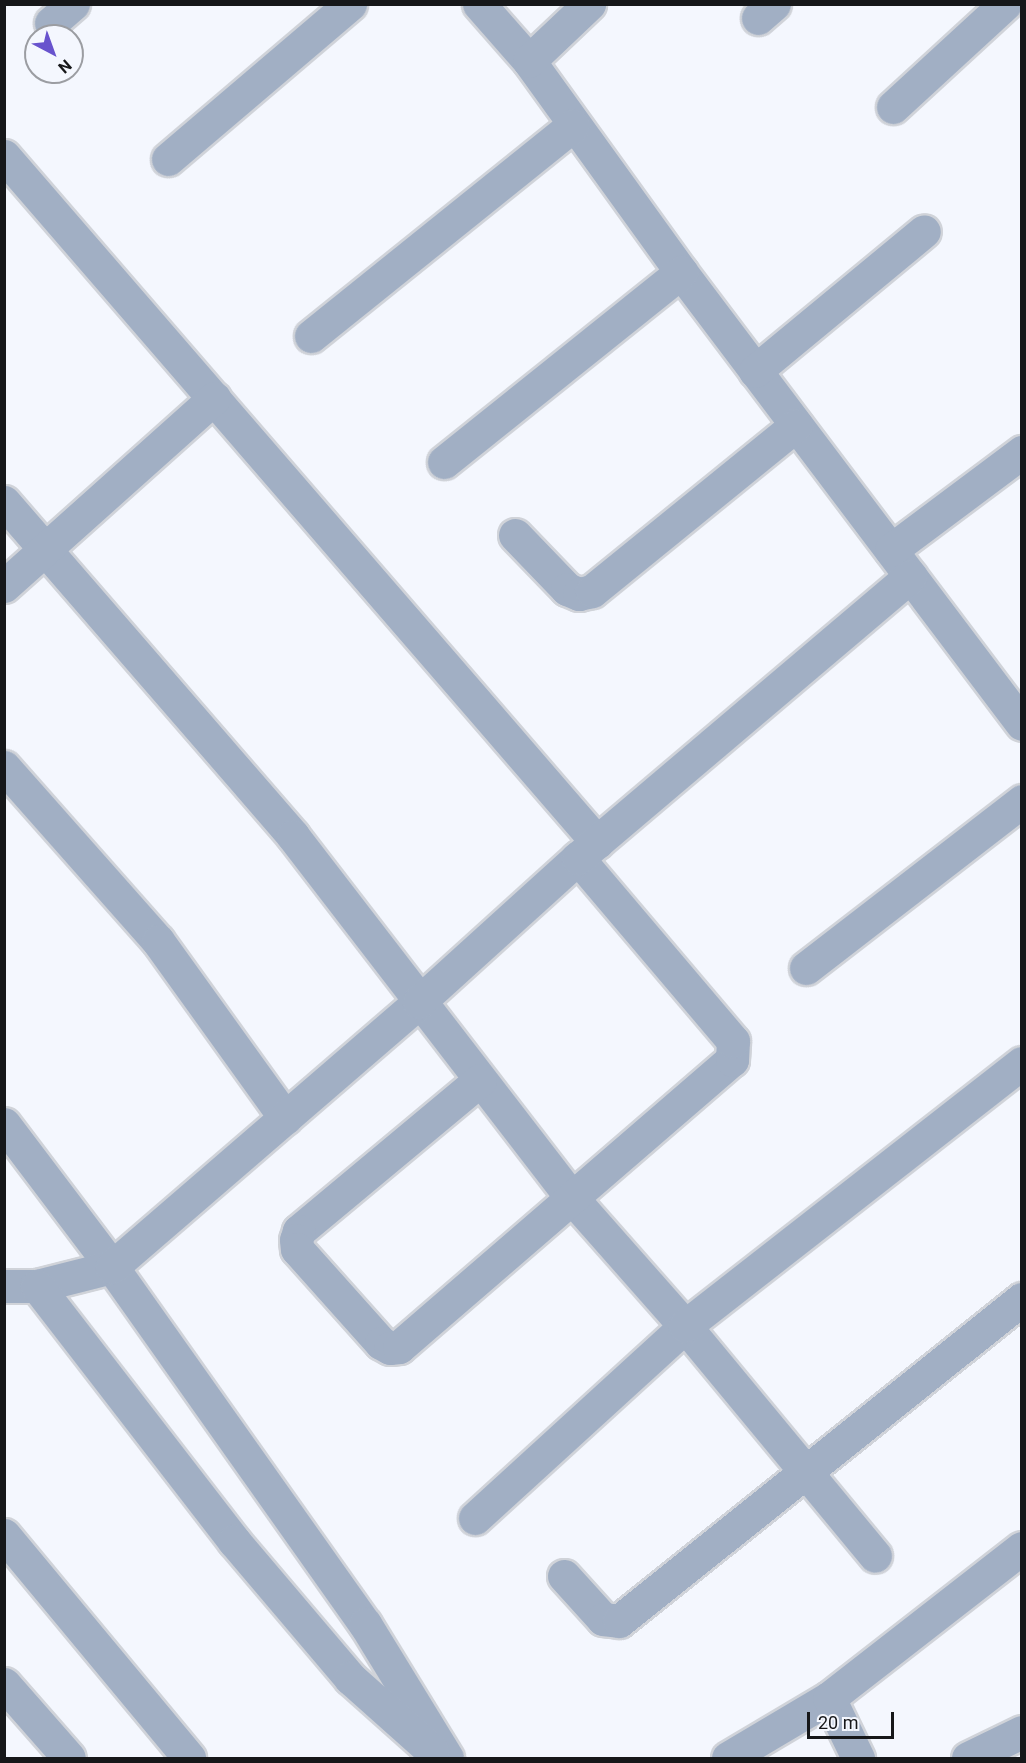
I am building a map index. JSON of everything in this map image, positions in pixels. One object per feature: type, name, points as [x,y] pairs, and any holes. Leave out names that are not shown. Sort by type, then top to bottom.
[{"type":"street","points":[[168,159],[350,4]]},
{"type":"street","points":[[479,4],[529,61],[681,272],[1022,724]]},
{"type":"street","points":[[529,61],[589,4]]},
{"type":"street","points":[[893,107],[1005,4]]},
{"type":"street","points":[[311,336],[573,125]]},
{"type":"street","points":[[4,156],[214,399],[588,850],[733,1041],[735,1050],[732,1060],[399,1347],[381,1343],[297,1249],[299,1231],[480,1080]]},
{"type":"street","points":[[755,371],[924,231]]},
{"type":"street","points":[[444,462],[681,272]]},
{"type":"street","points":[[4,586],[214,399]]},
{"type":"street","points":[[514,535],[567,589],[579,594],[592,591],[796,425]]},
{"type":"street","points":[[891,550],[1022,452]]},
{"type":"street","points":[[4,502],[293,836],[572,1198],[685,1326],[803,1473],[875,1556]]},
{"type":"street","points":[[4,1286],[37,1286],[112,1267],[419,1002],[588,850],[911,576]]},
{"type":"street","points":[[4,767],[158,941],[285,1118]]},
{"type":"street","points":[[806,968],[1022,801]]},
{"type":"street","points":[[475,1518],[685,1326],[1022,1063]]},
{"type":"street","points":[[4,1124],[112,1267],[365,1624],[447,1758]]},
{"type":"street","points":[[37,1286],[234,1541],[350,1678],[440,1758]]},
{"type":"street","points":[[564,1576],[603,1619],[619,1621],[1022,1299]]},
{"type":"street","points":[[4,1536],[189,1758]]},
{"type":"street","points":[[728,1758],[830,1698],[1022,1548]]},
{"type":"street","points":[[4,1684],[69,1758]]},
{"type":"street","points":[[830,1698],[858,1758]]},
{"type":"street","points":[[968,1758],[1022,1732]]}]
